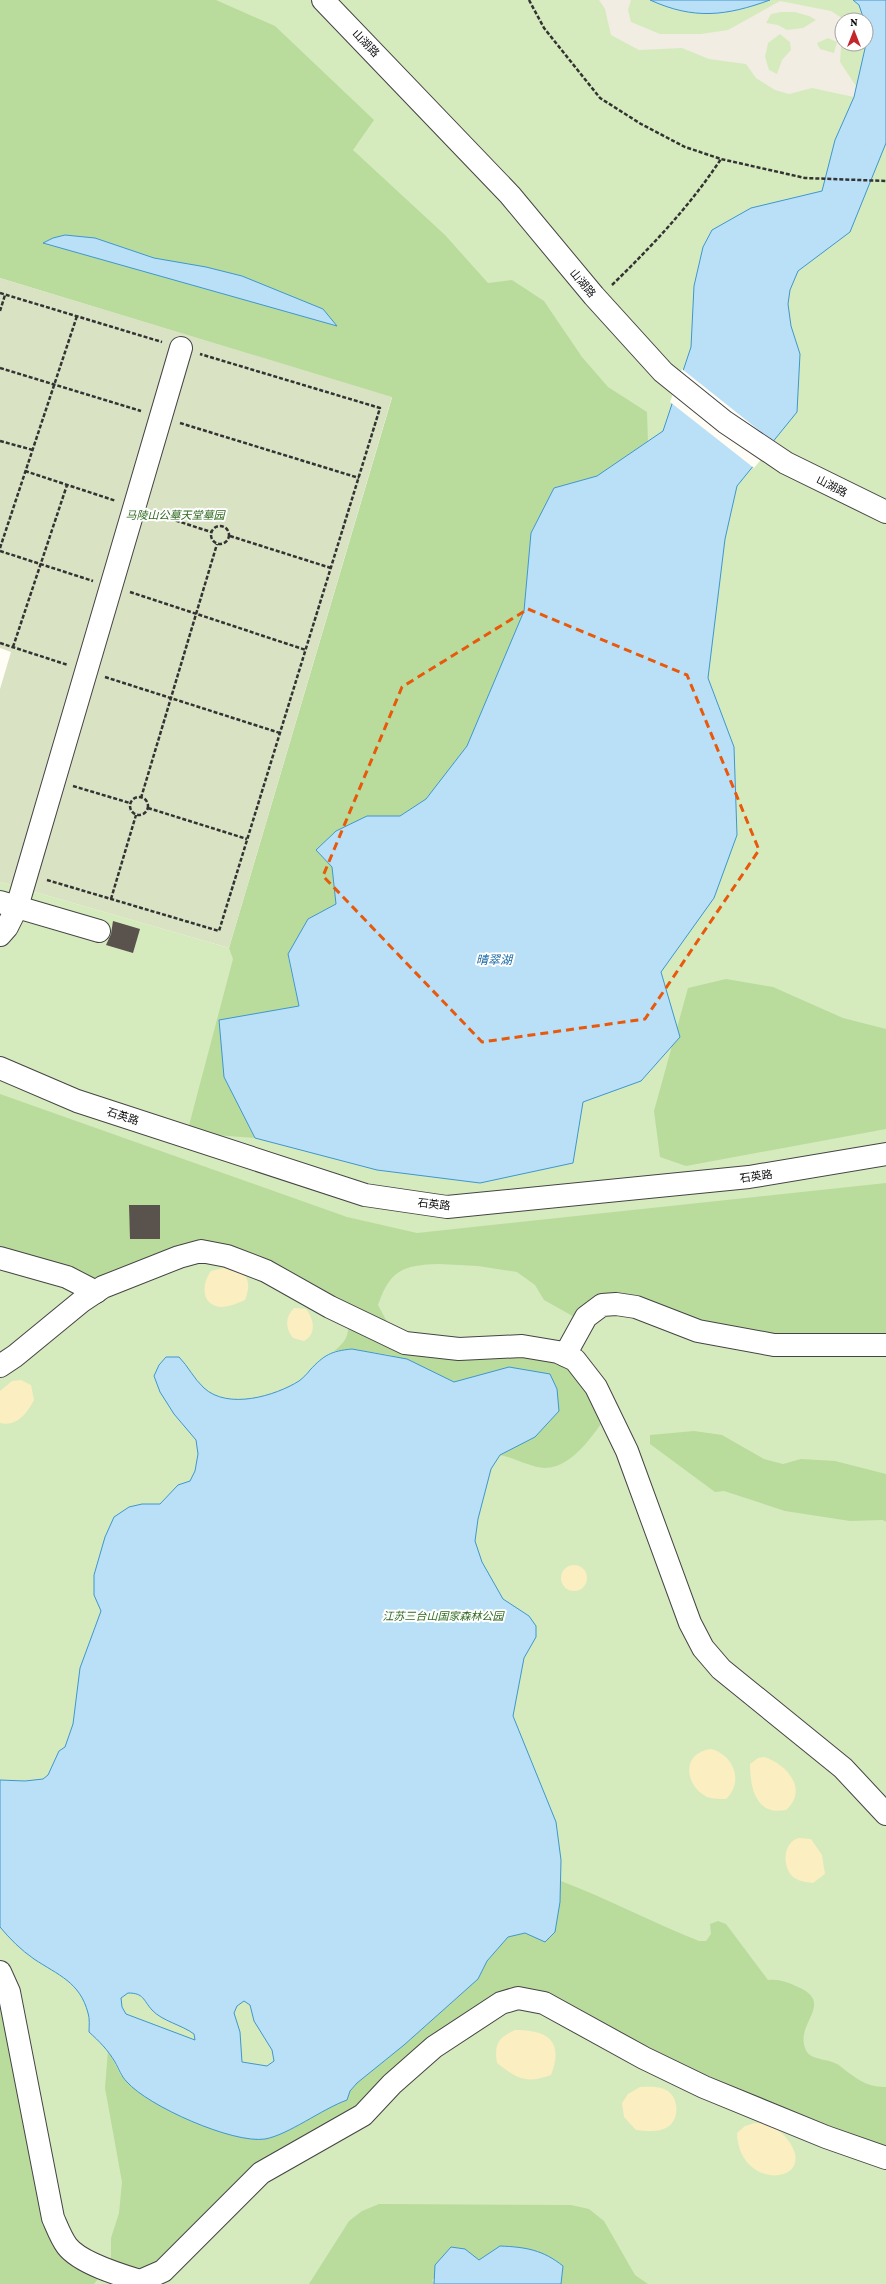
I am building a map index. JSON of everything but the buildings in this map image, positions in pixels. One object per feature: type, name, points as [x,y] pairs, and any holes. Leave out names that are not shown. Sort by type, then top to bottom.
[{"type":"street","name":"山湖路","points":[[323,0],[510,195],[598,300],[664,372],[725,422],[786,463],[886,512]]},
{"type":"street","points":[[0,935],[7,927],[9,905],[27,874],[181,348]]},
{"type":"street","points":[[9,905],[99,932]]},
{"type":"street","name":"石英路","points":[[0,1068],[77,1101],[365,1194],[447,1207],[748,1177],[886,1154]]},
{"type":"street","points":[[0,1366],[15,1356],[82,1300],[96,1292],[179,1257],[201,1251],[227,1256],[266,1272],[330,1307],[405,1343],[459,1349],[522,1346],[558,1352],[575,1360],[596,1387],[627,1451],[690,1623],[702,1648],[721,1669],[843,1768],[886,1814]]},
{"type":"street","points":[[0,1258],[67,1277],[96,1292]]},
{"type":"street","points":[[565,1355],[586,1317],[602,1305],[616,1304],[636,1307],[698,1331],[774,1345],[886,1345]]},
{"type":"street","points":[[0,1972],[9,1992],[53,2218],[67,2247],[84,2259],[119,2275],[140,2281],[163,2271],[261,2173],[363,2116],[392,2084],[434,2047],[501,2003],[518,1998],[544,2003],[644,2058],[704,2087],[826,2137],[886,2158]]},
{"type":"path","points":[[529,0],[544,28],[600,98],[641,124],[685,147],[721,159],[805,178],[886,181]]},
{"type":"path","points":[[598,300],[663,235],[705,183],[721,159]]},
{"type":"path","points":[[0,293],[380,408],[219,930],[27,874]]},
{"type":"path","points":[[0,311],[5,295]]},
{"type":"path","points":[[0,548],[77,316]]},
{"type":"path","points":[[0,441],[32,450]]},
{"type":"path","points":[[13,647],[67,485]]},
{"type":"path","points":[[230,536],[225,543],[217,544],[213,541],[211,535],[215,527],[226,528],[230,536],[331,568]]},
{"type":"path","points":[[141,798],[217,544]]},
{"type":"path","points":[[0,551],[306,650]]},
{"type":"path","points":[[0,643],[280,733]]},
{"type":"path","points":[[54,780],[130,803]]},
{"type":"path","points":[[130,803],[136,798],[141,798],[147,803],[148,808]]},
{"type":"path","points":[[130,803],[130,809],[136,815],[142,815],[148,808]]},
{"type":"path","points":[[148,808],[247,839]]},
{"type":"path","points":[[111,899],[136,815]]},
{"type":"highlighted area","points":[[528,609],[687,675],[759,850],[645,1019],[482,1042],[323,876],[402,687]]},
{"type":"green space","name":"江苏三台山国家森林公园","points":[[0,0],[886,0],[886,2284],[0,2284],[0,882],[229,948],[392,398],[0,278]]},
{"type":"green space","points":[[0,0],[216,0],[275,26],[374,120],[353,150],[445,235],[488,283],[512,280],[544,301],[582,357],[608,387],[647,412],[648,441],[597,476],[554,488],[531,533],[524,611],[467,746],[426,799],[400,816],[367,816],[316,850],[332,867],[336,904],[308,919],[288,957],[299,1007],[224,1077],[255,1138],[187,1133],[233,959],[229,948],[392,398],[0,278]]},
{"type":"green space","name":"马陵山公墓天堂墓园","points":[[0,278],[392,397],[229,948],[0,882],[0,689],[11,652],[0,648]]},
{"type":"green space","points":[[726,979],[773,987],[843,1018],[886,1029],[886,1129],[686,1166],[660,1157],[654,1111],[688,988]]},
{"type":"green space","points":[[0,1094],[347,1217],[417,1233],[886,1183],[886,1354],[630,1312],[599,1315],[580,1342],[580,1351],[612,1407],[600,1426],[575,1455],[555,1467],[544,1468],[500,1455],[535,1437],[479,1376],[454,1382],[390,1355],[352,1349],[334,1351],[341,1345],[347,1336],[348,1324],[241,1253],[99,1284],[0,1266]],"holes":[[[439,1264],[478,1266],[517,1272],[535,1285],[544,1300],[576,1318],[561,1344],[474,1343],[427,1339],[408,1335],[393,1328],[378,1305],[383,1293],[393,1277],[407,1268]]]},
{"type":"green space","points":[[694,1431],[722,1435],[764,1459],[783,1464],[801,1459],[835,1461],[886,1474],[886,1522],[883,1520],[850,1521],[785,1511],[724,1491],[715,1492],[650,1444],[650,1435]]},
{"type":"green space","points":[[561,1881],[699,1941],[706,1941],[711,1934],[710,1924],[718,1921],[726,1924],[768,1980],[783,1981],[798,1987],[809,1994],[814,2001],[814,2008],[804,2033],[804,2042],[807,2052],[813,2057],[836,2063],[856,2078],[867,2084],[886,2087],[886,2150],[696,2078],[530,1992],[380,2088],[152,2268],[138,2269],[111,2261],[111,2238],[119,2213],[122,2182],[105,2088],[108,2050],[121,2076],[328,2107],[347,2100],[350,2091],[357,2083],[404,2045],[478,1979],[487,1961],[508,1937],[525,1933],[555,1932]]},
{"type":"green space","points":[[0,1981],[43,2203],[101,2275],[94,2284],[0,2284]]},
{"type":"green space","points":[[379,2204],[571,2205],[589,2209],[604,2221],[635,2275],[648,2284],[561,2284],[563,2266],[520,2247],[500,2246],[479,2260],[465,2249],[432,2280],[434,2284],[309,2284],[349,2221],[362,2211]]},
{"type":"sand","points":[[224,1268],[242,1273],[248,1281],[248,1286],[245,1300],[230,1306],[221,1307],[209,1302],[206,1298],[205,1287],[211,1271]]},
{"type":"sand","points":[[294,1308],[306,1309],[311,1317],[313,1326],[311,1334],[304,1341],[293,1338],[287,1326],[289,1315]]},
{"type":"sand","points":[[21,1380],[31,1385],[34,1400],[21,1418],[12,1423],[0,1423],[0,1391],[12,1381]]},
{"type":"sand","points":[[574,1565],[583,1569],[587,1578],[583,1587],[574,1591],[565,1587],[561,1578],[565,1569]]},
{"type":"sand","points":[[711,1749],[726,1757],[734,1770],[734,1785],[726,1799],[714,1799],[707,1797],[700,1792],[690,1778],[690,1763],[694,1757],[701,1752]]},
{"type":"sand","points":[[764,1757],[780,1765],[792,1779],[795,1786],[796,1794],[793,1802],[786,1810],[776,1811],[768,1809],[761,1804],[753,1791],[750,1764],[758,1758]]},
{"type":"sand","points":[[799,1838],[811,1839],[822,1855],[825,1874],[813,1883],[794,1878],[787,1866],[787,1849],[794,1840]]},
{"type":"sand","points":[[515,2030],[536,2032],[544,2035],[550,2040],[554,2046],[556,2054],[551,2075],[535,2079],[522,2078],[510,2073],[497,2063],[496,2051],[498,2042]]},
{"type":"sand","points":[[640,2087],[661,2088],[669,2092],[672,2096],[675,2101],[676,2112],[673,2122],[669,2126],[657,2131],[636,2130],[624,2117],[622,2103],[628,2094]]},
{"type":"sand","points":[[755,2123],[773,2127],[787,2139],[795,2154],[794,2165],[787,2173],[776,2175],[763,2173],[751,2166],[741,2153],[737,2133],[745,2126]]},
{"type":"shaded area","points":[[599,0],[631,0],[628,10],[631,22],[660,34],[701,34],[728,30],[780,1],[831,11],[834,13],[834,41],[828,38],[817,43],[820,49],[834,53],[841,52],[840,62],[856,86],[854,97],[812,88],[789,94],[775,90],[756,78],[746,64],[709,59],[682,48],[639,50],[611,35],[605,9]],"holes":[[[795,12],[809,16],[816,20],[803,28],[787,30],[778,25],[766,23],[771,14]],[[780,34],[790,42],[791,50],[782,60],[777,74],[769,70],[765,57],[768,43]]]},
{"type":"water","points":[[650,0],[770,0],[739,10],[710,14],[681,11]]},
{"type":"water","name":"晴翠湖","points":[[853,0],[886,0],[886,143],[850,232],[798,271],[790,290],[788,304],[791,326],[800,354],[797,412],[737,486],[725,539],[708,678],[734,747],[737,835],[714,898],[661,972],[680,1037],[641,1081],[583,1102],[573,1163],[480,1183],[377,1170],[255,1138],[224,1077],[219,1020],[299,1006],[288,954],[308,919],[336,904],[332,867],[316,850],[336,831],[367,816],[400,816],[426,799],[467,746],[524,611],[531,533],[554,488],[597,476],[663,431],[691,347],[694,286],[703,247],[712,230],[751,208],[822,191],[835,140],[854,97],[864,52],[874,52],[874,12],[861,12],[859,5]]},
{"type":"water","points":[[65,235],[95,238],[154,258],[206,267],[242,276],[323,309],[337,326],[43,243],[53,238]]},
{"type":"water","points":[[352,1349],[407,1359],[454,1382],[509,1367],[550,1374],[557,1389],[559,1411],[535,1437],[500,1455],[491,1469],[478,1519],[475,1541],[482,1562],[503,1599],[529,1616],[536,1626],[536,1637],[524,1658],[513,1716],[556,1822],[561,1860],[560,1902],[555,1932],[545,1942],[525,1933],[508,1937],[487,1961],[478,1979],[404,2045],[357,2083],[350,2091],[347,2100],[274,2137],[265,2139],[251,2139],[233,2136],[192,2121],[171,2112],[138,2092],[125,2080],[115,2062],[100,2042],[89,2032],[88,2013],[80,1994],[67,1980],[25,1952],[0,1927],[0,1780],[25,1781],[43,1779],[48,1775],[59,1751],[65,1747],[73,1724],[80,1668],[101,1611],[94,1595],[94,1575],[105,1537],[114,1517],[129,1507],[142,1504],[160,1504],[178,1485],[190,1481],[195,1471],[198,1454],[196,1440],[174,1414],[160,1392],[154,1376],[159,1365],[166,1357],[179,1357],[200,1384],[214,1395],[238,1399],[252,1398],[265,1396],[289,1387],[300,1380],[324,1357]],"holes":[[[128,1993],[133,1993],[140,1996],[156,2014],[194,2034],[195,2040],[126,2014],[122,2007],[121,1998]],[[244,2001],[250,2005],[254,2021],[272,2050],[274,2061],[267,2066],[242,2062],[240,2032],[234,2013],[237,2006]]]},
{"type":"water","points":[[500,2246],[534,2250],[548,2256],[563,2266],[561,2284],[434,2284],[435,2265],[451,2247],[465,2249],[479,2260]]},
{"type":"pier","points":[[682,369],[775,443],[754,468],[670,402]]}]
